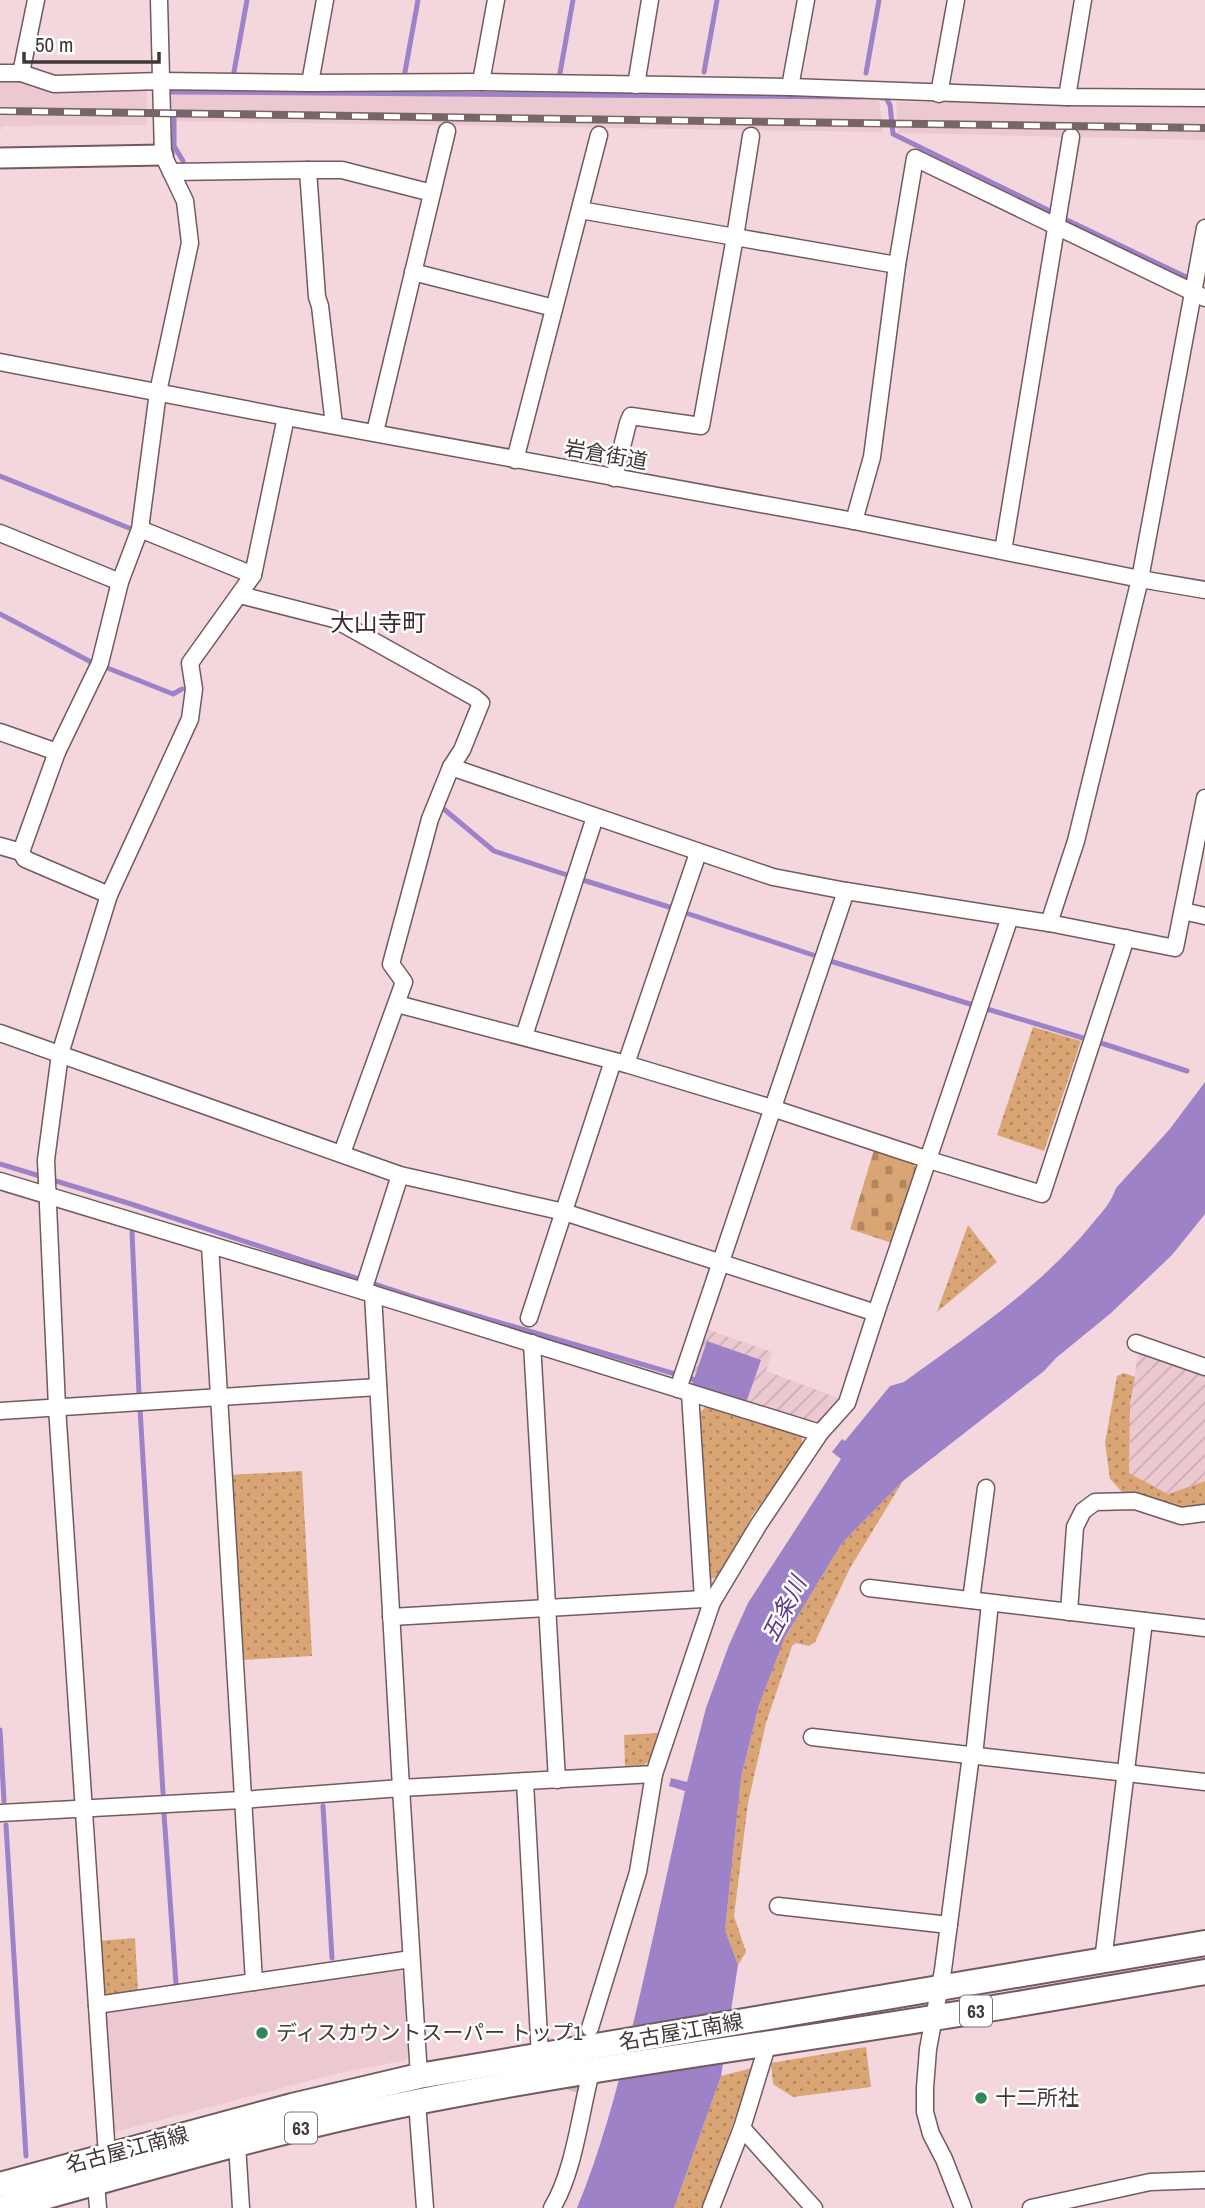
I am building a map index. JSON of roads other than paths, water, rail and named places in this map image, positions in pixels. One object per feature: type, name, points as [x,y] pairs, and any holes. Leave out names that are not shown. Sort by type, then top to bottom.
[{"type":"main road","name":"名古屋江南線","points":[[0,2185],[292,2106],[419,2076],[540,2056],[598,2036],[752,2020],[1205,1943]]},
{"type":"main road","name":"名古屋江南線","points":[[5,2208],[237,2144],[417,2102],[1205,1972]]},
{"type":"street","points":[[21,73],[36,0]]},
{"type":"street","points":[[109,895],[24,859],[21,852],[57,752],[100,663],[120,582],[140,529],[158,392],[190,243],[186,201],[167,163],[159,0]]},
{"type":"street","points":[[310,83],[325,0]]},
{"type":"street","points":[[481,82],[496,0]]},
{"type":"street","points":[[636,85],[650,0]]},
{"type":"street","points":[[790,87],[806,0]]},
{"type":"street","points":[[939,94],[956,0]]},
{"type":"street","points":[[1067,97],[1083,0]]},
{"type":"street","points":[[0,73],[21,73],[54,84],[162,81],[481,82],[1205,98]]},
{"type":"street","points":[[375,432],[447,131]]},
{"type":"street","points":[[515,460],[599,135]]},
{"type":"street","points":[[614,478],[631,416],[701,426],[751,136]]},
{"type":"street","points":[[1003,551],[1072,137]]},
{"type":"street","points":[[0,158],[342,170],[432,192]]},
{"type":"street","points":[[854,521],[872,457],[897,265],[915,158],[1199,295]]},
{"type":"street","points":[[309,170],[317,297],[334,425]]},
{"type":"street","points":[[580,210],[897,265]]},
{"type":"street","points":[[1049,923],[1076,841],[1140,579],[1199,295],[1205,228]]},
{"type":"street","points":[[413,272],[554,308]]},
{"type":"street","name":"岩倉街道","points":[[0,362],[854,521],[1205,590]]},
{"type":"street","points":[[107,2156],[57,1407],[46,1154],[60,1054],[109,895],[190,719],[194,689],[190,663],[253,575],[286,417]]},
{"type":"street","points":[[140,529],[253,575]]},
{"type":"street","points":[[0,533],[120,582]]},
{"type":"street","points":[[240,595],[334,619],[474,697],[481,704],[462,750],[451,767],[430,820],[391,964],[404,982],[342,1153]]},
{"type":"street","points":[[0,732],[57,752]]},
{"type":"street","points":[[451,767],[773,877],[1049,923],[1175,948],[1205,797]]},
{"type":"street","points":[[524,1036],[595,817]]},
{"type":"street","points":[[0,846],[21,852]]},
{"type":"street","points":[[529,1318],[564,1212],[698,853]]},
{"type":"street","points":[[708,1601],[683,1372],[845,891]]},
{"type":"street","points":[[1183,911],[1205,916]]},
{"type":"street","points":[[598,2036],[638,1872],[654,1774],[708,1601],[820,1433],[846,1403],[1010,918]]},
{"type":"street","points":[[397,1004],[620,1062],[1042,1194],[1126,938]]},
{"type":"street","points":[[0,1033],[400,1175],[564,1212],[876,1313]]},
{"type":"street","points":[[400,1175],[370,1270],[368,1292],[378,1387],[419,2076]]},
{"type":"street","points":[[0,1181],[46,1185],[210,1245],[820,1433]]},
{"type":"street","points":[[210,1245],[254,1983]]},
{"type":"street","points":[[532,1343],[557,1780]]},
{"type":"street","points":[[1136,1343],[1205,1367]]},
{"type":"street","points":[[0,1411],[378,1387]]},
{"type":"street","points":[[971,1601],[986,1488]]},
{"type":"street","points":[[1069,1612],[1075,1527],[1083,1511],[1095,1502],[1135,1501],[1181,1516],[1205,1513]]},
{"type":"street","points":[[869,1588],[1205,1628]]},
{"type":"street","points":[[391,1617],[708,1601]]},
{"type":"street","points":[[963,2208],[931,2134],[925,2112],[925,2088],[972,1756],[990,1603]]},
{"type":"street","points":[[1103,1961],[1144,1621]]},
{"type":"street","points":[[812,1737],[1205,1782]]},
{"type":"street","points":[[0,1813],[654,1774]]},
{"type":"street","points":[[525,1782],[540,2056]]},
{"type":"street","points":[[778,1906],[949,1925]]},
{"type":"street","points":[[97,2005],[411,1959]]},
{"type":"street","points":[[711,2208],[742,2128],[757,2045]]},
{"type":"street","points":[[552,2208],[561,2193],[596,2071]]},
{"type":"street","points":[[552,2208],[552,2193],[576,2092]]},
{"type":"street","points":[[417,2102],[425,2208]]},
{"type":"street","points":[[742,2128],[814,2208]]},
{"type":"street","points":[[237,2144],[241,2208]]},
{"type":"street","points":[[1031,2208],[1150,2182],[1205,2180]]},
{"type":"street","points":[[96,2183],[98,2208]]},
{"type":"water","name":"五条川","points":[[1205,1082],[1205,1214],[1172,1255],[1111,1313],[1044,1371],[903,1481],[842,1543],[785,1637],[759,1705],[741,1778],[725,1930],[738,1965],[721,2076],[674,2208],[577,2208],[596,2157],[619,2078],[668,1869],[685,1791],[669,1786],[671,1778],[687,1782],[706,1708],[729,1645],[748,1603],[841,1459],[832,1452],[842,1439],[845,1441],[890,1386],[904,1382],[954,1346],[1050,1269],[1109,1203],[1116,1188],[1169,1130]]},
{"type":"water","points":[[707,1341],[761,1360],[746,1403],[692,1385]]},
{"type":"waterway","points":[[234,72],[247,0]]},
{"type":"waterway","points":[[405,72],[418,0]]},
{"type":"waterway","points":[[560,73],[573,0]]},
{"type":"waterway","points":[[704,72],[717,0]]},
{"type":"waterway","points":[[866,73],[879,0]]},
{"type":"waterway","points":[[172,92],[862,97]]},
{"type":"waterway","points":[[882,98],[886,98],[890,105],[893,134],[1050,211]]},
{"type":"waterway","points":[[174,118],[174,146],[183,161]]},
{"type":"waterway","points":[[1067,220],[1186,277]]},
{"type":"waterway","points":[[0,476],[129,528]]},
{"type":"waterway","points":[[0,614],[91,662]]},
{"type":"waterway","points":[[105,667],[173,694],[182,689]]},
{"type":"waterway","points":[[445,810],[494,851],[567,875]]},
{"type":"waterway","points":[[583,880],[669,907]]},
{"type":"waterway","points":[[689,914],[813,955]]},
{"type":"waterway","points":[[830,961],[970,1004]]},
{"type":"waterway","points":[[987,1009],[1083,1038]]},
{"type":"waterway","points":[[1101,1043],[1187,1071]]},
{"type":"waterway","points":[[0,1164],[423,1300],[699,1381]]},
{"type":"waterway","points":[[132,1232],[139,1394]]},
{"type":"waterway","points":[[140,1409],[163,1793]]},
{"type":"waterway","points":[[0,1730],[4,1801]]},
{"type":"waterway","points":[[323,1806],[332,1958]]},
{"type":"waterway","points":[[164,1814],[176,1984]]},
{"type":"waterway","points":[[6,1825],[26,2156]]},
{"type":"tunnel","points":[[576,2092],[582,2065]]},
{"type":"railway","points":[[0,111],[1205,128]]},
{"type":"place","name":"ディスカウントスーパー トップ1","points":[[262,2033]]},
{"type":"place","name":"十二所社","points":[[981,2098]]},
{"type":"district","name":"大山寺町","points":[[378,623]]}]
